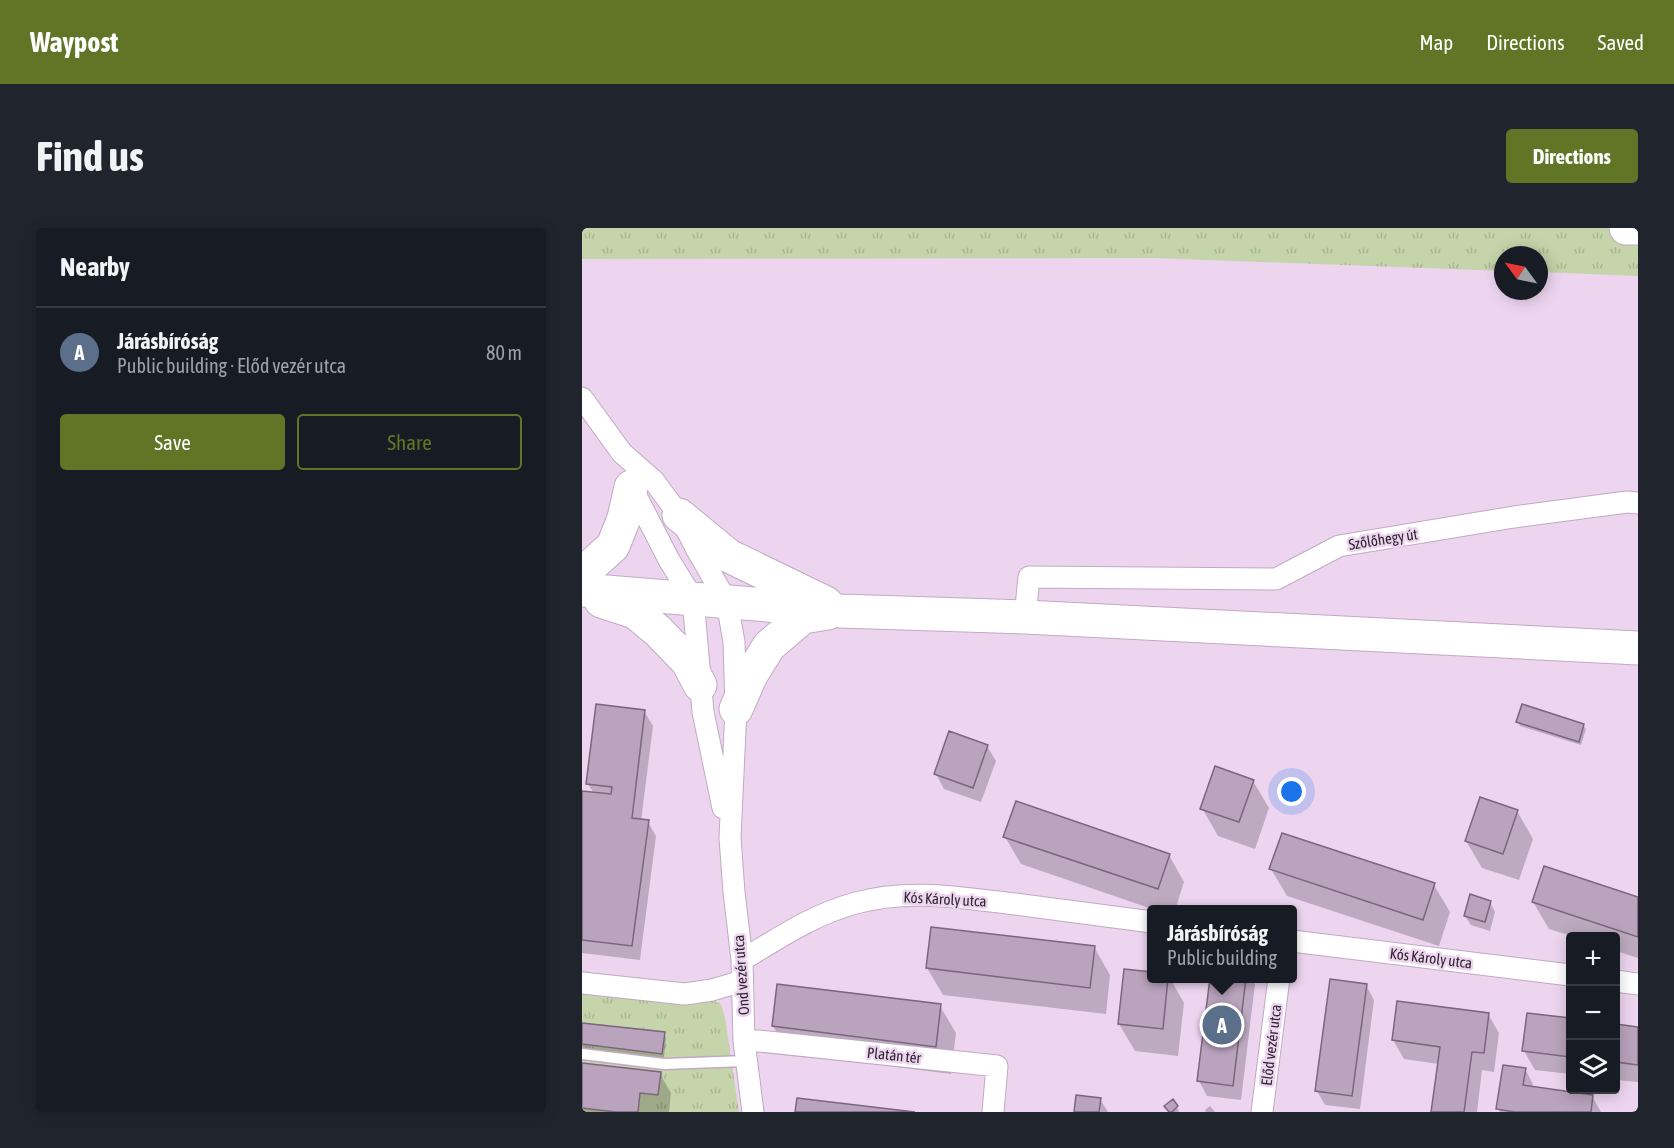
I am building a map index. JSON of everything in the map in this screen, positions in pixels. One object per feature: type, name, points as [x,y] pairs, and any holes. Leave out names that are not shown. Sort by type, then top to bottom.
[{"type":"main road","points":[[1626,228],[1638,228]]},
{"type":"main road","points":[[582,574],[613,546],[624,518],[631,487]]},
{"type":"main road","points":[[679,515],[729,556],[841,611]]},
{"type":"main road","points":[[582,593],[841,611],[1025,617],[1638,648]]},
{"type":"main road","points":[[582,593],[635,612],[688,662],[700,685]]},
{"type":"main road","points":[[736,709],[751,675],[769,646],[803,617],[841,611]]},
{"type":"street","points":[[582,398],[622,453],[654,481],[679,515],[727,602],[734,642],[736,709],[730,838]]},
{"type":"street","points":[[622,453],[631,487],[669,560],[693,599],[703,712],[730,838]]},
{"type":"street","name":"Szőlőhegy út","points":[[1025,617],[1029,577],[1276,579],[1339,546],[1514,517],[1627,502],[1638,503]]},
{"type":"street","name":"Ond vezér utca","points":[[730,838],[742,960],[745,1051],[753,1112]]},
{"type":"street","name":"Kós Károly utca","points":[[742,960],[817,917],[856,903],[882,897],[943,896],[1147,921]]},
{"type":"street","name":"Kós Károly utca","points":[[1297,941],[1566,975]]},
{"type":"street","points":[[582,983],[685,994],[712,990],[742,981]]},
{"type":"street","points":[[1620,982],[1638,984]]},
{"type":"street","name":"Előd vezér utca","points":[[1262,1112],[1278,983]]},
{"type":"street","name":"Platán tér","points":[[745,1051],[759,1041],[997,1066],[993,1112]]},
{"type":"lane","points":[[582,1054],[664,1064],[745,1051]]},
{"type":"green space","points":[[582,228],[1638,228],[1638,276],[1548,272],[1548,246],[1494,246],[1494,271],[1154,258],[582,259]]},
{"type":"green space","points":[[582,992],[682,1003],[715,1001],[721,1004],[725,1017],[739,1112],[582,1112]]},
{"type":"building","points":[[596,704],[645,710],[632,818],[649,820],[632,946],[582,940],[582,791],[611,794],[612,787],[586,784]]},
{"type":"building","points":[[1522,704],[1584,724],[1579,742],[1516,722]]},
{"type":"building","points":[[949,731],[988,745],[973,788],[934,774]]},
{"type":"building","points":[[1215,766],[1254,780],[1239,822],[1200,809]]},
{"type":"building","points":[[1480,797],[1518,810],[1503,854],[1465,841]]},
{"type":"building","points":[[1016,801],[1170,854],[1158,889],[1003,837]]},
{"type":"building","points":[[1282,833],[1435,883],[1423,920],[1269,869]]},
{"type":"building","points":[[1544,866],[1638,897],[1638,937],[1532,902]]},
{"type":"building","points":[[1470,894],[1491,901],[1485,922],[1464,916]]},
{"type":"building","points":[[931,927],[1095,946],[1090,988],[926,968]]},
{"type":"building","points":[[1124,969],[1147,971],[1147,983],[1168,983],[1163,1029],[1118,1024]]},
{"type":"building","points":[[1330,979],[1367,984],[1352,1096],[1315,1091]]},
{"type":"building","points":[[1209,983],[1245,983],[1233,1086],[1197,1081]]},
{"type":"building","points":[[777,984],[941,1004],[936,1047],[772,1026]]},
{"type":"building","points":[[1397,1001],[1489,1013],[1484,1053],[1472,1052],[1464,1112],[1431,1112],[1440,1047],[1392,1040]]},
{"type":"building","points":[[1527,1013],[1566,1018],[1566,1056],[1522,1051]]},
{"type":"building","points":[[582,1023],[665,1032],[662,1054],[582,1044]]},
{"type":"building","points":[[1620,1025],[1638,1027],[1638,1065],[1620,1063]]},
{"type":"building","points":[[582,1063],[661,1072],[658,1095],[640,1093],[638,1112],[582,1108]]},
{"type":"building","points":[[1503,1065],[1526,1068],[1523,1085],[1566,1091],[1566,1094],[1593,1095],[1591,1112],[1514,1112],[1496,1109]]},
{"type":"building","points":[[1076,1095],[1101,1098],[1099,1112],[1074,1112]]},
{"type":"building","points":[[797,1098],[915,1112],[795,1112]]},
{"type":"building","points":[[1173,1099],[1178,1106],[1169,1112],[1164,1106]]},
{"type":"place","name":"Járásbíróság","points":[[1222,1025]]}]
